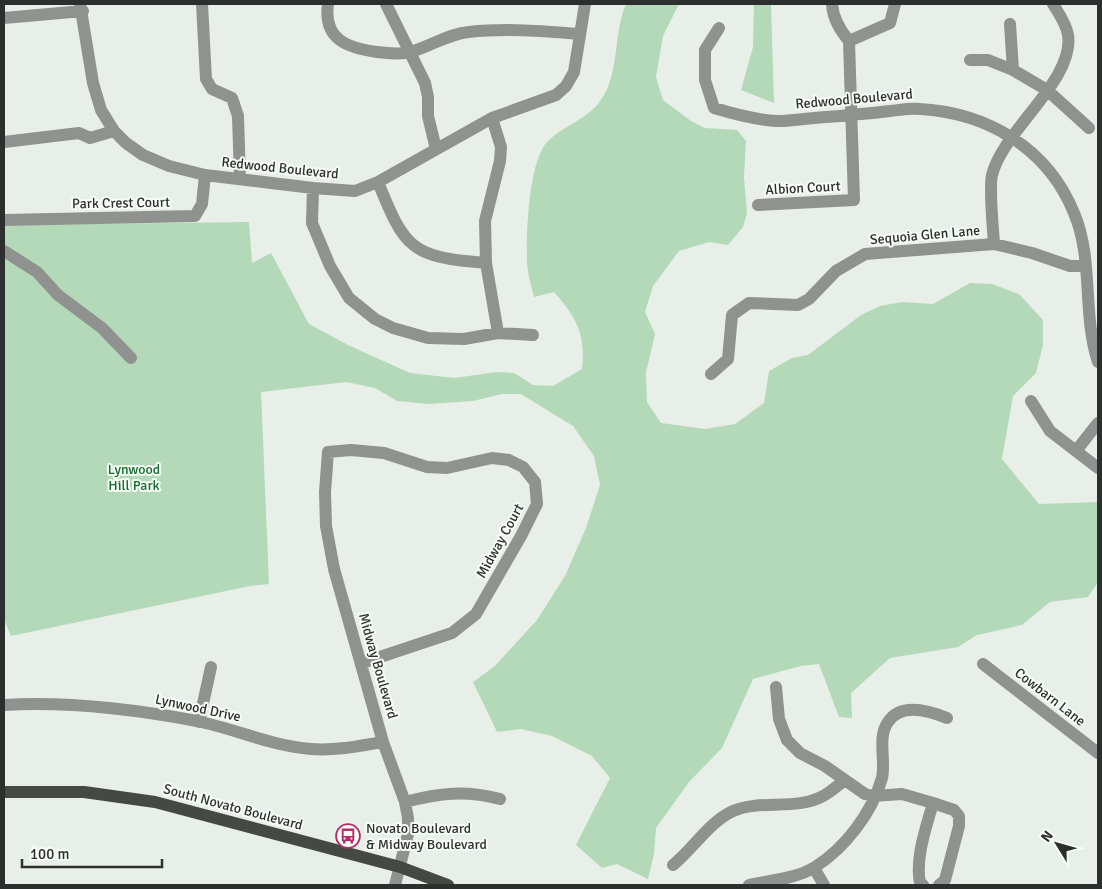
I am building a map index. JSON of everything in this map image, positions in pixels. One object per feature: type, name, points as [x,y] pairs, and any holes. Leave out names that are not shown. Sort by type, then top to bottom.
[{"type":"main road","name":"South Novato Boulevard","points":[[4,792],[84,792],[154,802],[400,867],[448,885]]},
{"type":"street","points":[[202,4],[206,79],[212,89],[232,98],[238,116],[240,179]]},
{"type":"street","points":[[328,4],[326,17],[330,29],[340,41],[356,49],[394,54],[411,52],[448,36],[466,32],[506,29],[580,34]]},
{"type":"street","points":[[386,4],[387,10],[411,52],[425,83],[428,98],[428,116],[436,149]]},
{"type":"street","name":"Redwood Boulevard","points":[[81,7],[93,83],[100,110],[126,143],[143,155],[169,166],[205,175],[355,191],[378,182],[492,118],[540,102],[561,91],[574,72],[585,4]]},
{"type":"street","points":[[832,4],[832,12],[840,29],[849,41],[851,115]]},
{"type":"street","points":[[849,41],[890,23],[895,4]]},
{"type":"street","points":[[994,244],[992,176],[1012,136],[1047,90],[1063,65],[1068,49],[1068,35],[1063,20],[1053,4]]},
{"type":"street","points":[[4,18],[81,7]]},
{"type":"street","points":[[1010,24],[1013,70]]},
{"type":"street","name":"Redwood Boulevard","points":[[719,28],[705,50],[705,80],[714,108],[748,117],[778,121],[920,109],[972,118],[1012,136],[1050,170],[1075,214],[1083,241],[1092,342],[1098,362]]},
{"type":"street","points":[[970,60],[988,60],[1013,70],[1047,90],[1089,128]]},
{"type":"street","name":"Albion Court","points":[[758,205],[854,200],[851,115]]},
{"type":"street","points":[[492,118],[501,147],[500,161],[485,221],[486,263],[498,333]]},
{"type":"street","points":[[4,142],[79,134],[90,138],[114,130]]},
{"type":"street","name":"Park Crest Court","points":[[4,220],[195,216],[202,204],[205,175]]},
{"type":"street","points":[[378,182],[395,224],[405,239],[433,255],[452,260],[486,263]]},
{"type":"street","points":[[313,188],[310,211],[312,223],[349,298],[362,309],[392,328],[428,338],[464,339],[498,333],[533,335]]},
{"type":"street","name":"Sequoia Glen Lane","points":[[711,374],[728,359],[732,315],[749,303],[798,305],[809,299],[836,270],[865,254],[994,244],[1032,253],[1070,266],[1086,266]]},
{"type":"street","points":[[4,250],[37,272],[58,295],[102,328],[131,358]]},
{"type":"street","points":[[1031,402],[1050,431],[1098,468]]},
{"type":"street","points":[[1076,451],[1098,423]]},
{"type":"street","name":"Midway Court","points":[[328,452],[352,450],[384,453],[427,467],[447,468],[492,458],[509,460],[523,467],[535,482],[537,504],[521,536],[476,614],[452,633],[362,663]]},
{"type":"street","name":"Midway Boulevard","points":[[328,452],[325,492],[326,526],[334,569],[383,742],[405,802],[408,834],[396,885]]},
{"type":"street","name":"Cowbarn Lane","points":[[983,664],[1098,754]]},
{"type":"street","points":[[199,722],[211,667]]},
{"type":"street","points":[[776,687],[779,719],[788,740],[800,753],[865,794],[873,796],[902,794],[954,810],[960,816],[945,880],[940,885]]},
{"type":"street","name":"Lynwood Drive","points":[[4,705],[31,703],[136,710],[199,722],[311,749],[345,749],[383,742]]},
{"type":"street","points":[[749,885],[768,883],[814,868],[844,843],[863,821],[882,778],[884,730],[888,721],[898,713],[912,710],[932,712],[947,718]]},
{"type":"street","points":[[673,865],[688,854],[712,827],[731,812],[746,806],[800,803],[823,796],[845,780]]},
{"type":"street","points":[[405,802],[438,794],[476,793],[500,799]]},
{"type":"street","points":[[923,885],[920,883],[918,875],[932,804]]},
{"type":"street","points":[[814,868],[824,885]]},
{"type":"green space","name":"Lynwood Hill Park","points":[[626,4],[679,4],[663,36],[656,77],[663,100],[691,121],[705,128],[737,130],[746,141],[744,177],[747,213],[743,227],[728,245],[709,242],[679,251],[653,286],[645,312],[655,334],[646,372],[647,402],[661,423],[705,429],[735,424],[764,403],[769,371],[792,358],[808,355],[861,315],[880,306],[902,302],[933,304],[970,283],[992,284],[1019,294],[1043,320],[1043,345],[1036,373],[1013,396],[1002,459],[1039,504],[1098,502],[1098,582],[1088,597],[1050,602],[1022,625],[977,635],[958,647],[890,658],[851,693],[852,718],[839,717],[819,664],[801,666],[753,679],[722,748],[689,782],[656,828],[654,854],[648,879],[617,864],[602,868],[576,845],[610,778],[592,756],[552,736],[521,729],[497,732],[473,682],[495,666],[537,620],[565,576],[586,528],[600,485],[594,456],[573,426],[521,394],[502,394],[473,401],[428,404],[397,401],[375,388],[346,382],[261,392],[269,584],[250,586],[11,636],[4,619],[4,225],[249,222],[252,263],[271,253],[309,324],[348,345],[410,373],[454,378],[497,372],[514,373],[533,385],[553,386],[582,369],[582,346],[581,336],[574,318],[554,292],[534,297],[529,278],[527,247],[528,215],[533,179],[542,150],[548,141],[588,113],[602,99],[611,80],[620,24]]},
{"type":"green space","points":[[754,4],[771,4],[774,103],[741,90],[753,47]]},
{"type":"place","name":"Novato Boulevard & Midway Boulevard","points":[[348,836]]}]
